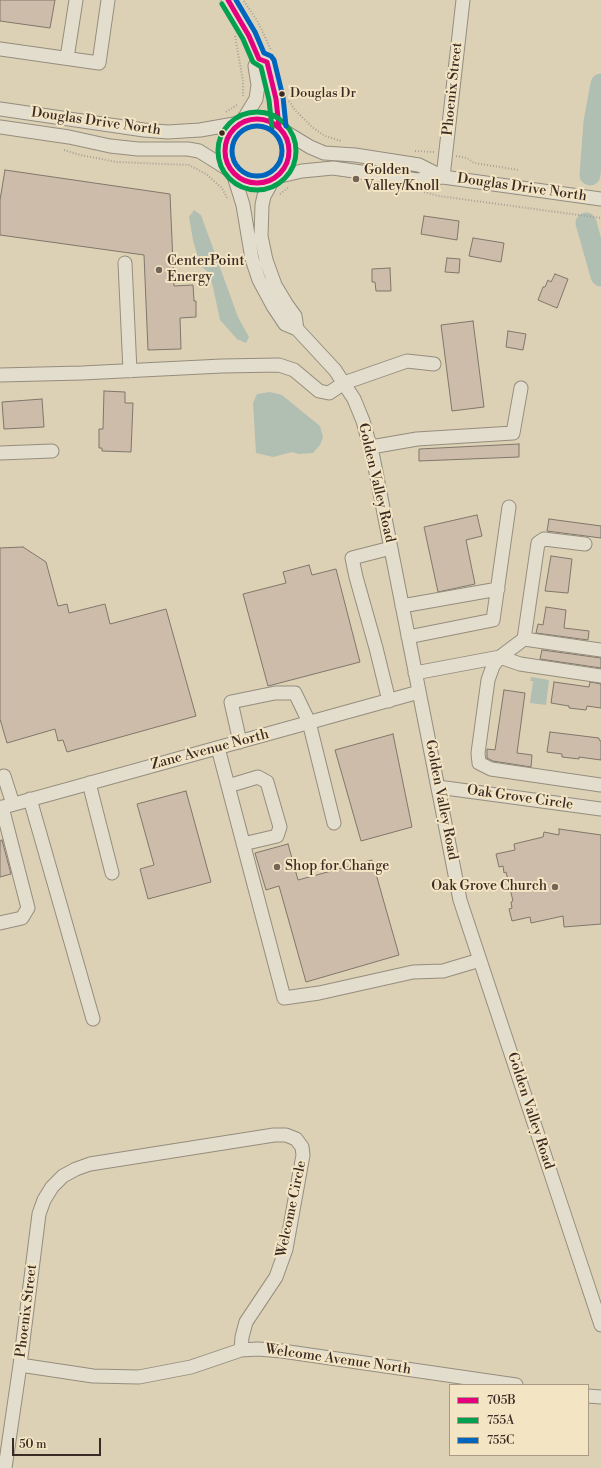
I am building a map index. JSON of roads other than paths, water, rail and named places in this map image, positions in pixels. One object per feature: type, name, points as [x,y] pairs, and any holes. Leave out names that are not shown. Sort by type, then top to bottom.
[{"type":"street","points":[[67,58],[76,0]]},
{"type":"street","points":[[0,48],[99,63],[108,0]]},
{"type":"street","points":[[228,0],[249,36],[259,59],[267,62],[276,99],[280,128],[288,142],[289,154],[286,165],[275,178],[262,183],[249,183],[237,177],[232,172],[226,160],[225,145],[231,131],[241,123],[256,99],[258,85],[255,66],[259,59]]},
{"type":"street","name":"Phoenix Street","points":[[443,177],[463,0]]},
{"type":"street","name":"Douglas Drive North","points":[[0,109],[137,130],[168,132],[200,130],[241,123]]},
{"type":"street","points":[[241,123],[257,118],[265,120],[280,128]]},
{"type":"street","name":"Douglas Drive North","points":[[0,127],[69,137],[110,146],[180,148],[195,150],[209,156],[232,172]]},
{"type":"street","name":"Douglas Drive North","points":[[280,128],[310,147],[324,153],[418,165],[443,177]]},
{"type":"street","name":"Douglas Drive North","points":[[275,178],[302,171],[333,168],[417,180],[443,177],[601,200]]},
{"type":"street","name":"Golden Valley Road","points":[[232,172],[243,205],[252,259],[259,280],[285,324],[297,329],[335,370],[354,399],[363,421],[371,447],[460,900],[601,1325]]},
{"type":"street","name":"Golden Valley Road","points":[[275,178],[266,192],[262,205],[261,236],[268,267],[275,285],[295,316],[297,329]]},
{"type":"street","points":[[125,263],[130,371]]},
{"type":"street","points":[[0,375],[279,365],[294,370],[319,391],[329,393],[344,383],[407,361],[434,364]]},
{"type":"street","points":[[371,447],[417,439],[513,433],[521,388]]},
{"type":"street","points":[[0,453],[52,451]]},
{"type":"street","points":[[408,637],[493,620],[509,507]]},
{"type":"street","points":[[524,640],[538,543],[544,540],[585,544]]},
{"type":"street","points":[[389,701],[352,558],[391,548]]},
{"type":"street","points":[[402,606],[498,589]]},
{"type":"street","points":[[601,650],[524,640],[500,657],[493,666],[488,680],[478,753],[479,763],[491,769],[601,785]]},
{"type":"street","points":[[415,673],[500,657],[520,664],[601,676]]},
{"type":"street","name":"Zane Avenue North","points":[[5,806],[419,692]]},
{"type":"street","points":[[240,742],[231,702],[275,693],[295,693],[309,722],[334,823]]},
{"type":"street","points":[[218,748],[284,998],[320,993],[413,972],[443,971],[480,960]]},
{"type":"street","points":[[0,923],[22,918],[28,908],[5,806],[4,776]]},
{"type":"street","points":[[228,786],[258,777],[267,782],[280,827],[277,836],[243,844]]},
{"type":"street","points":[[89,783],[112,873]]},
{"type":"street","name":"Oak Grove Circle","points":[[438,787],[601,809]]},
{"type":"street","points":[[30,799],[93,1019]]},
{"type":"street","name":"Welcome Circle","points":[[76,1169],[90,1164],[274,1135],[286,1135],[296,1139],[302,1147],[304,1155],[286,1249],[276,1277],[246,1322],[242,1337],[241,1350]]},
{"type":"street","name":"Phoenix Street","points":[[5,1468],[20,1366],[39,1214],[44,1200],[52,1187],[63,1176],[76,1169]]},
{"type":"street","name":"Welcome Avenue North","points":[[20,1366],[92,1376],[139,1377],[191,1367],[241,1350],[258,1349],[282,1351],[509,1384]]},
{"type":"street","points":[[589,1396],[601,1397]]},
{"type":"waterway","points":[[590,175],[594,122],[601,84]]},
{"type":"waterway","points":[[586,223],[601,276]]},
{"type":"place","name":"Douglas Dr","points":[[282,94]]},
{"type":"place","name":"Golden Valley/Knoll","points":[[356,179]]},
{"type":"place","name":"CenterPoint Energy","points":[[159,270]]},
{"type":"place","name":"Shop for Change","points":[[277,867]]},
{"type":"place","name":"Oak Grove Church","points":[[555,887]]}]
